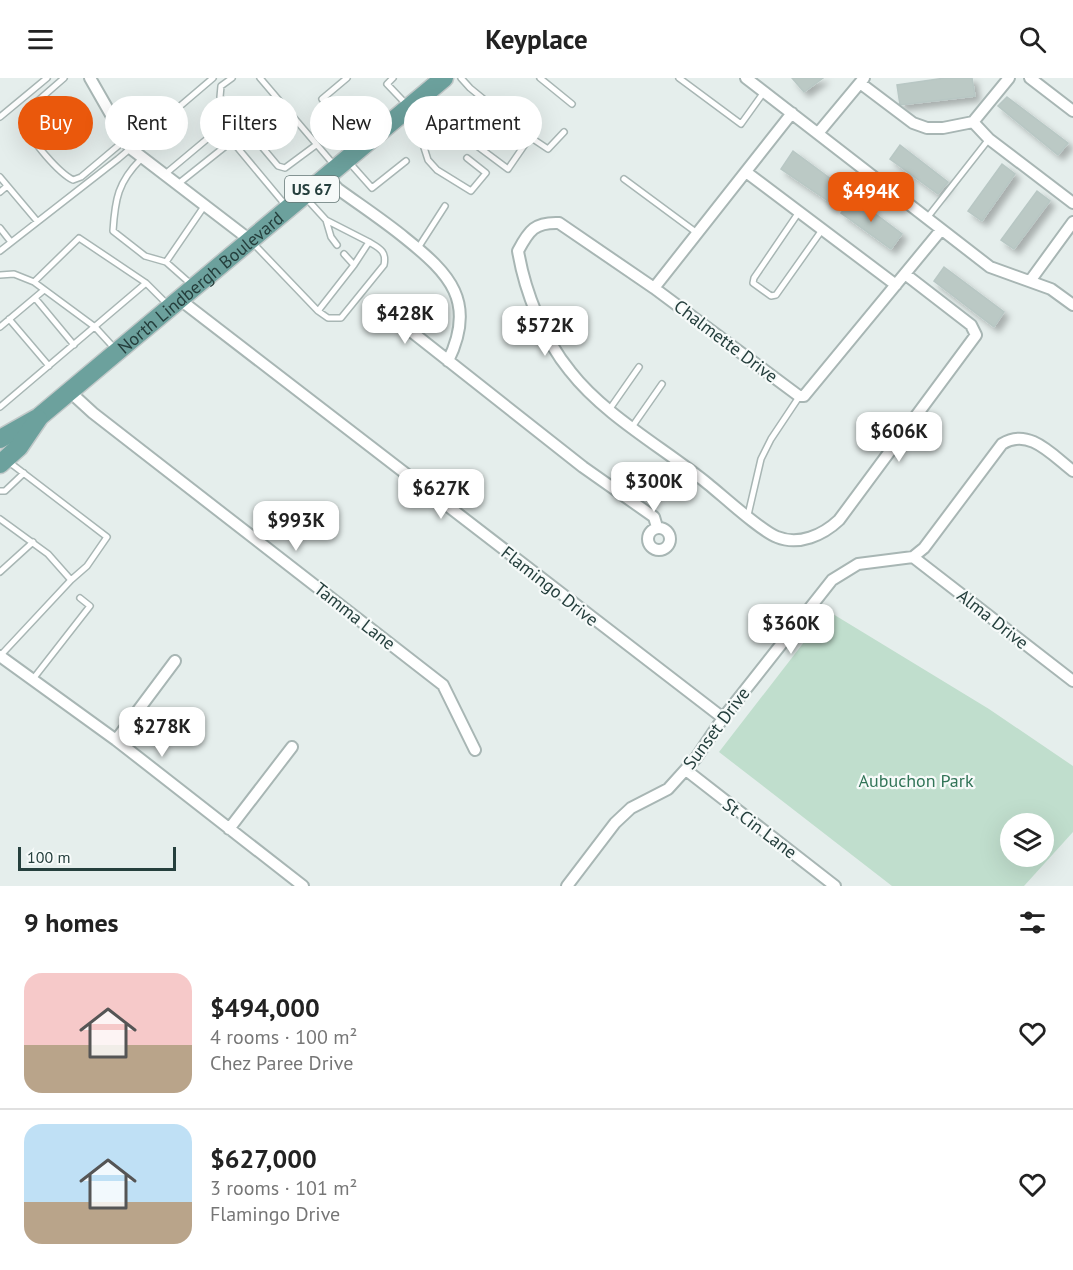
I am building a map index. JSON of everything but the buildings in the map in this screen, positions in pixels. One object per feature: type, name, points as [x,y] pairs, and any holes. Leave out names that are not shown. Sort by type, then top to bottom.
[{"type":"main road","name":"North Lindbergh Boulevard","points":[[422,96],[444,78]]},
{"type":"main road","name":"North Lindbergh Boulevard","points":[[0,439],[39,417],[404,111]]},
{"type":"main road","name":"North Lindbergh Boulevard","points":[[3,462],[19,447],[39,417]]},
{"type":"street","points":[[90,78],[105,105]]},
{"type":"street","points":[[746,78],[819,132],[990,267],[1051,289],[1073,305]]},
{"type":"street","points":[[819,132],[862,81],[913,123],[927,128],[943,128],[973,122],[1009,78]]},
{"type":"street","points":[[1030,78],[1073,111]]},
{"type":"street","name":"Chalmette Drive","points":[[792,113],[654,288],[799,396]]},
{"type":"street","points":[[973,122],[989,139],[1073,203]]},
{"type":"street","points":[[133,150],[163,176],[250,240]]},
{"type":"street","points":[[342,163],[338,189],[438,264],[448,278],[457,296],[459,331],[448,361]]},
{"type":"street","points":[[746,172],[896,285]]},
{"type":"street","points":[[654,288],[559,223],[544,222],[535,226],[518,251],[523,280],[544,328],[570,372],[609,410],[747,515],[776,537],[791,540],[817,536],[839,520],[976,335],[971,325],[904,274]]},
{"type":"street","points":[[1030,281],[1073,222]]},
{"type":"street","points":[[799,396],[804,396],[810,391],[941,230]]},
{"type":"street","name":"Flamingo Drive","points":[[174,303],[723,718]]},
{"type":"street","points":[[379,306],[583,467],[654,518],[657,527]]},
{"type":"street","name":"Tamma Lane","points":[[69,391],[443,685],[475,750]]},
{"type":"street","points":[[913,557],[924,548],[1002,444],[1019,437],[1035,442],[1073,471]]},
{"type":"street","name":"Sunset Drive","points":[[567,886],[615,823],[631,808],[668,789],[686,770],[723,718],[831,580],[858,564],[913,557]]},
{"type":"street","name":"Alma Drive","points":[[913,557],[1073,681]]},
{"type":"street","points":[[0,656],[116,740],[303,886]]},
{"type":"street","points":[[116,740],[175,661]]},
{"type":"street","points":[[229,829],[292,747]]},
{"type":"street","name":"St Cin Lane","points":[[686,770],[836,886]]},
{"type":"lane","points":[[0,117],[47,78]]},
{"type":"lane","points":[[64,78],[26,112],[24,124],[31,136],[65,176],[73,180],[81,177],[119,150]]},
{"type":"lane","points":[[188,97],[213,78]]},
{"type":"lane","points":[[232,78],[221,86],[220,97],[278,166],[285,168],[310,149]]},
{"type":"lane","points":[[260,78],[310,138]]},
{"type":"lane","points":[[342,163],[322,99],[347,78]]},
{"type":"lane","points":[[393,78],[387,84],[404,106]]},
{"type":"lane","points":[[461,78],[480,96]]},
{"type":"lane","points":[[540,78],[572,104]]},
{"type":"lane","points":[[679,78],[741,124],[764,92]]},
{"type":"lane","points":[[542,145],[548,149],[564,132]]},
{"type":"lane","points":[[927,218],[989,139]]},
{"type":"lane","points":[[177,185],[232,141],[288,209]]},
{"type":"lane","points":[[163,176],[200,145]]},
{"type":"lane","points":[[0,251],[120,150]]},
{"type":"lane","points":[[323,150],[372,189],[406,160]]},
{"type":"lane","points":[[425,150],[428,160],[436,170],[471,191],[486,173],[466,158]]},
{"type":"lane","points":[[483,150],[508,169],[521,150]]},
{"type":"lane","points":[[141,159],[124,176],[114,205],[113,231],[145,256],[166,262],[194,287]]},
{"type":"lane","points":[[0,177],[38,221]]},
{"type":"lane","points":[[624,179],[697,233]]},
{"type":"lane","points":[[0,192],[7,186]]},
{"type":"lane","points":[[250,240],[318,311],[327,318],[341,318],[384,264],[386,257],[382,249],[326,220],[304,196]]},
{"type":"lane","points":[[166,262],[205,205]]},
{"type":"lane","points":[[418,248],[445,206]]},
{"type":"lane","points":[[799,212],[755,275],[753,283],[771,296],[776,295],[823,229]]},
{"type":"lane","points":[[326,220],[331,237],[337,245]]},
{"type":"lane","points":[[0,228],[11,242]]},
{"type":"lane","points":[[34,282],[79,238],[174,303]]},
{"type":"lane","points":[[318,311],[369,242]]},
{"type":"lane","points":[[344,254],[354,265]]},
{"type":"lane","points":[[0,275],[14,274],[34,282],[94,327],[117,351]]},
{"type":"lane","points":[[0,407],[146,283]]},
{"type":"lane","points":[[0,327],[44,290]]},
{"type":"lane","points":[[35,298],[74,345]]},
{"type":"lane","points":[[9,319],[49,366]]},
{"type":"lane","points":[[609,410],[639,367]]},
{"type":"lane","points":[[632,427],[662,384]]},
{"type":"lane","points":[[747,515],[761,459],[799,396]]},
{"type":"lane","points":[[0,656],[87,566],[107,537],[24,473],[3,462]]},
{"type":"lane","points":[[0,491],[6,491],[24,473]]},
{"type":"lane","points":[[0,519],[33,542],[71,580]]},
{"type":"lane","points":[[0,572],[33,542]]},
{"type":"lane","points":[[33,679],[90,606],[80,598]]},
{"type":"green space","name":"Aubuchon Park","points":[[828,611],[989,709],[1073,766],[1073,832],[1054,853],[1054,813],[1000,813],[1000,867],[1041,867],[1024,886],[892,886],[719,752]]}]
